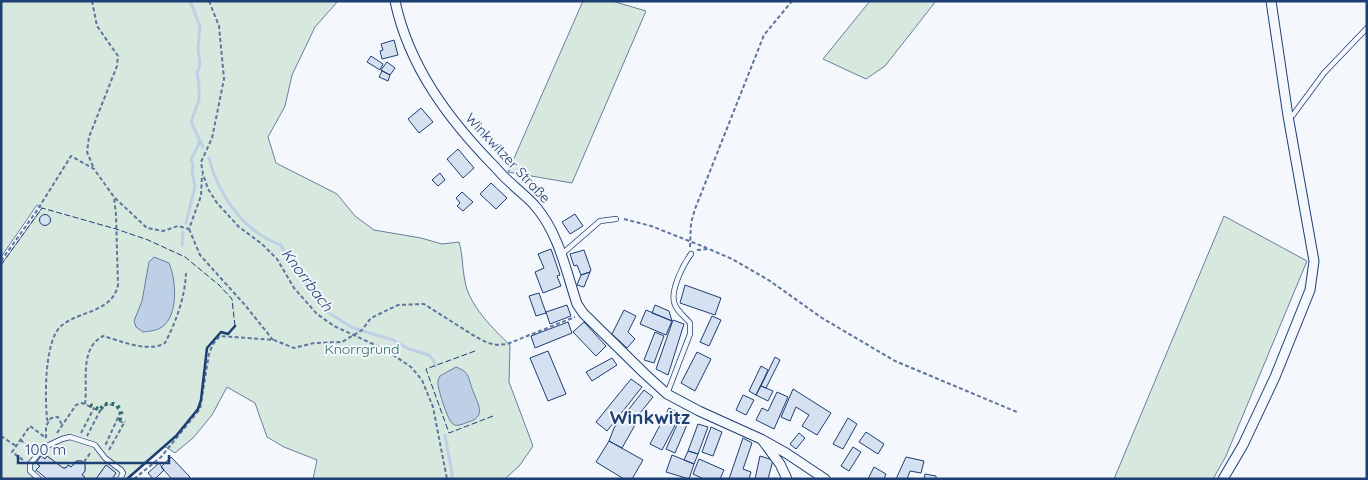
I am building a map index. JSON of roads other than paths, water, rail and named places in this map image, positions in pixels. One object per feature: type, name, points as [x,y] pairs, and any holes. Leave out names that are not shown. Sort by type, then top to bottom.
[{"type":"street","name":"Winkwitzer Straße","points":[[395,1],[400,24],[409,50],[420,72],[476,148],[513,186],[536,206],[552,232],[583,313],[644,374],[667,394],[699,411],[761,439],[825,479]]},
{"type":"street","points":[[1223,479],[1243,445],[1275,377],[1310,290],[1314,261],[1270,1]]},
{"type":"street","points":[[761,439],[780,464],[787,479]]},
{"type":"lane","points":[[1288,116],[1294,115],[1324,73],[1367,28]]},
{"type":"lane","points":[[561,254],[600,222],[616,219]]},
{"type":"lane","points":[[667,394],[690,334],[690,323],[675,307],[672,298],[682,268],[691,254]]},
{"type":"lane","points":[[39,479],[30,471],[30,464],[49,445],[62,439],[70,438],[95,445],[105,458],[121,470],[123,473],[120,479]]},
{"type":"water","points":[[154,257],[169,263],[173,278],[174,306],[162,327],[143,332],[136,327],[134,321],[142,301],[149,262]]},
{"type":"water","points":[[456,367],[464,371],[468,376],[480,409],[478,417],[474,420],[458,425],[453,424],[449,418],[441,398],[438,383],[440,376]]},
{"type":"waterway","name":"Knorrbach","points":[[190,1],[200,26],[198,48],[200,65],[197,73],[199,100],[191,122],[203,147]]},
{"type":"waterway","points":[[186,223],[195,186],[191,160],[200,141]]},
{"type":"waterway","name":"Knorrbach","points":[[209,158],[219,185],[234,210],[255,231],[281,245],[294,267],[326,311],[353,328],[393,340],[409,349],[429,355],[434,361],[435,366]]},
{"type":"waterway","points":[[182,245],[183,232]]},
{"type":"waterway","name":"Knorrbach","points":[[445,435],[453,479]]},
{"type":"district","name":"Winkwitz","points":[[650,417]]},
{"type":"park label","name":"Knorrgrund","points":[[362,349]]}]
